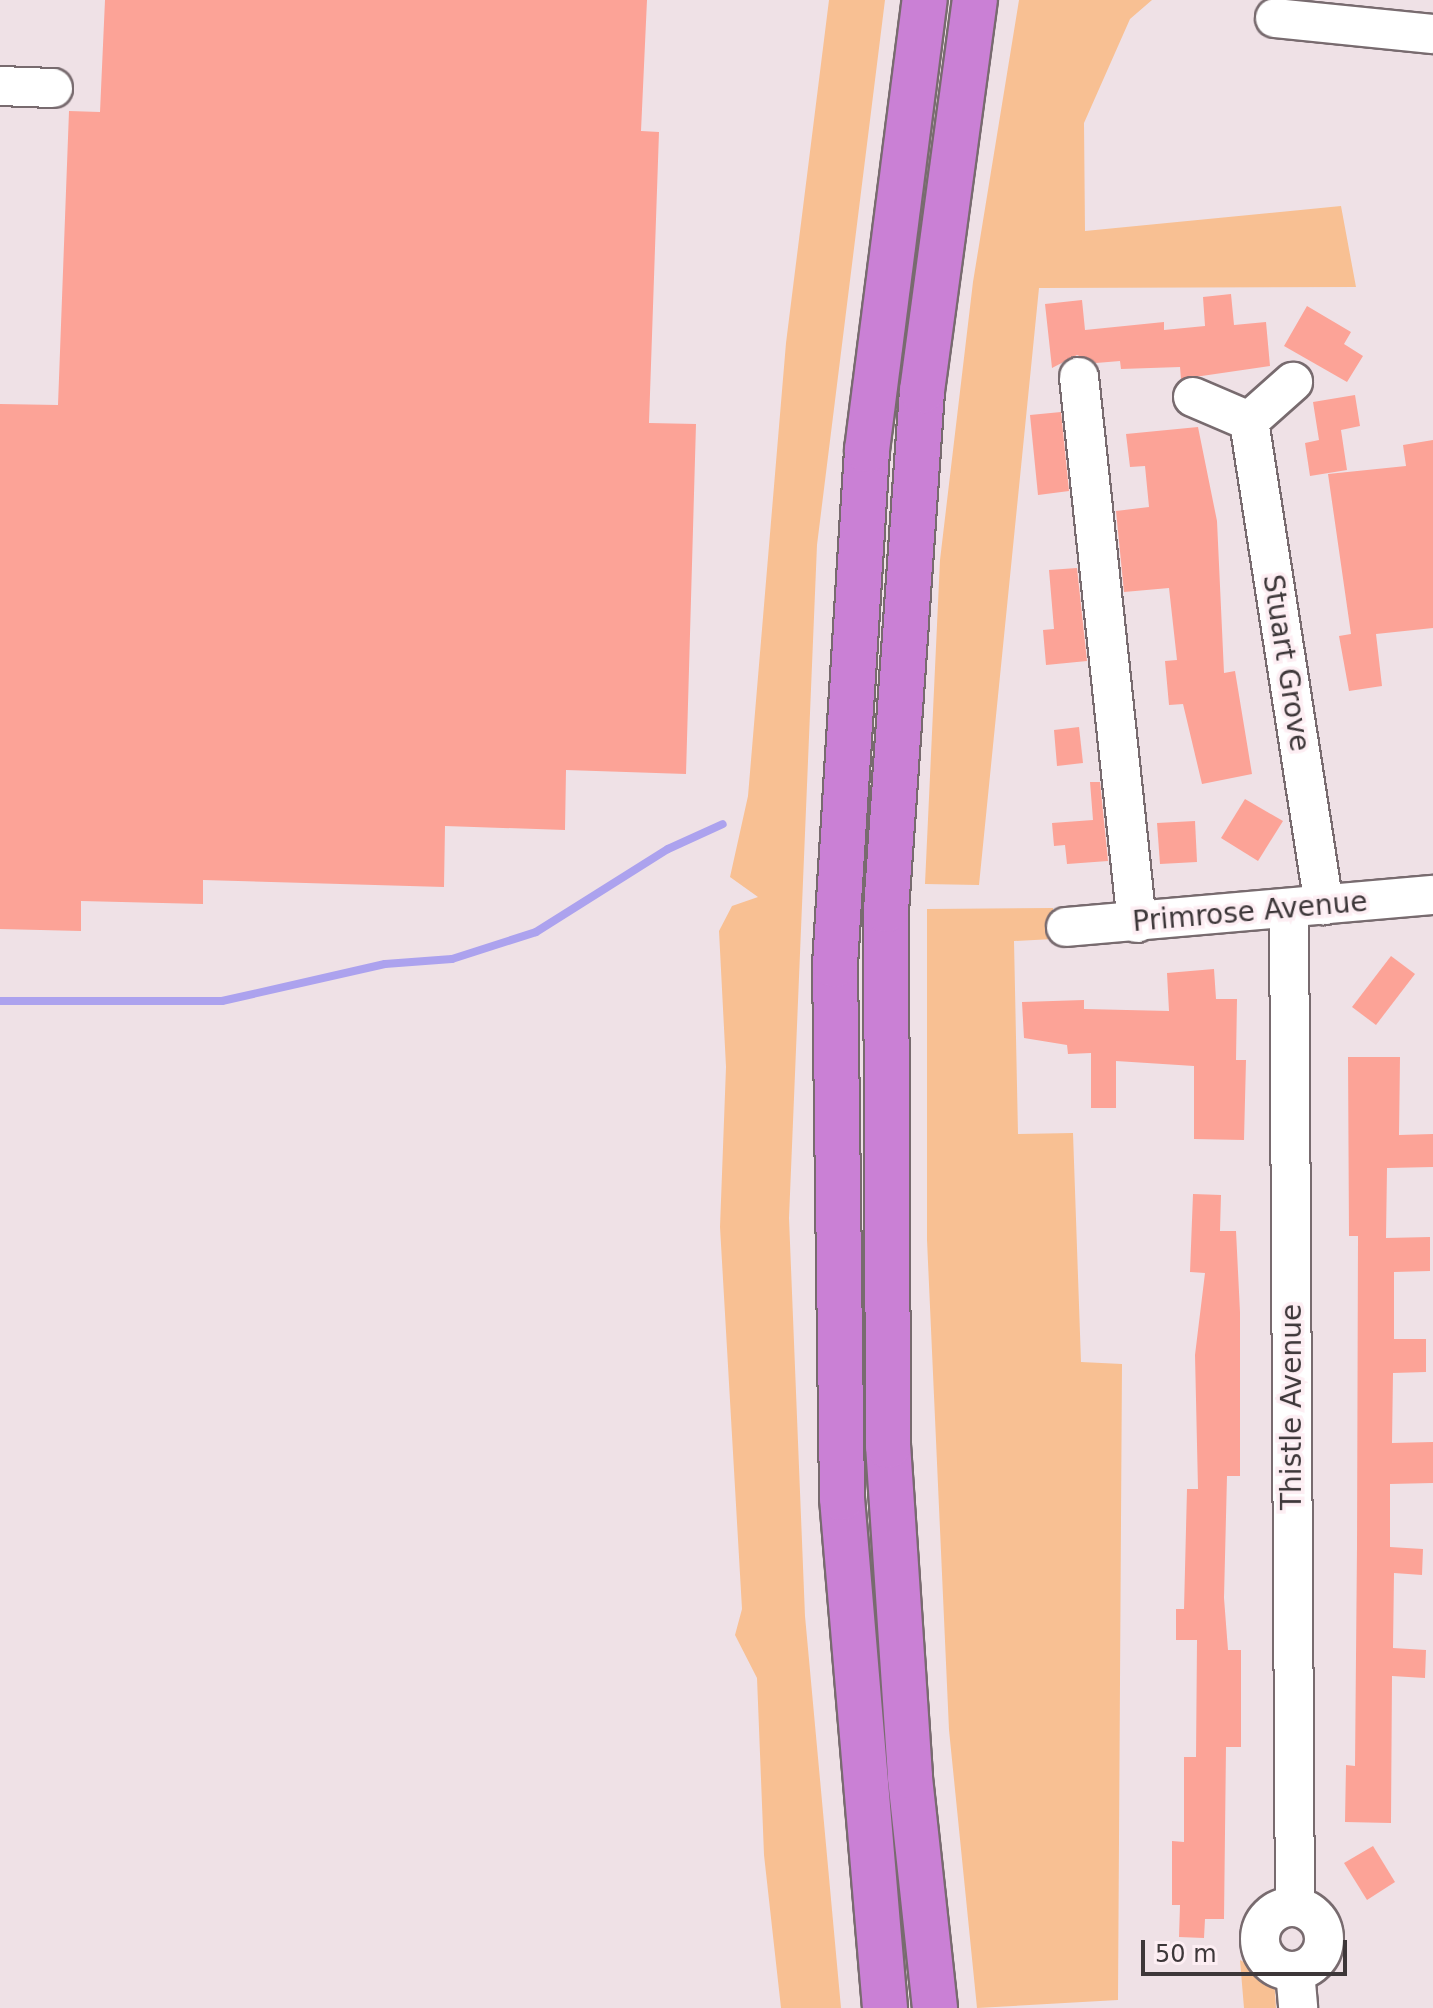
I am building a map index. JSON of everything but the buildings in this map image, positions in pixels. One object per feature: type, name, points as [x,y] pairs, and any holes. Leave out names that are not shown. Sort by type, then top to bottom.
[{"type":"highway","points":[[885,2008],[842,1498],[835,965],[867,450],[925,0]]},
{"type":"highway","points":[[934,2000],[888,1446],[886,910],[922,391],[975,0]]},
{"type":"street","points":[[1275,18],[1433,34]]},
{"type":"street","points":[[0,86],[53,88]]},
{"type":"street","points":[[1079,377],[1137,923]]},
{"type":"street","points":[[1193,397],[1249,421],[1293,382]]},
{"type":"street","name":"Stuart Grove","points":[[1249,421],[1307,906]]},
{"type":"street","name":"Primrose Avenue","points":[[1066,927],[1433,895]]},
{"type":"street","name":"Thistle Avenue","points":[[1297,1990],[1317,1961],[1325,1939],[1316,1917],[1295,1906],[1307,906]]},
{"type":"shaded area","points":[[829,0],[885,0],[817,545],[789,1218],[805,1616],[841,2008],[781,2008],[764,1855],[757,1678],[735,1635],[742,1609],[720,1227],[726,1067],[719,931],[732,906],[758,897],[730,877],[748,796],[786,343]]},
{"type":"shaded area","points":[[1019,0],[1152,0],[1130,19],[1084,123],[1085,231],[1341,206],[1356,287],[1039,288],[979,885],[925,884],[940,560],[973,282]]},
{"type":"shaded area","points":[[1053,908],[1053,939],[1014,941],[1018,1134],[1073,1133],[1081,1362],[1122,1364],[1118,2000],[977,2008],[949,1730],[927,1240],[927,909]]},
{"type":"shaded area","points":[[1240,1960],[1274,1977],[1276,2008],[1244,2008]]},
{"type":"waterway","points":[[0,1001],[222,1001],[385,964],[452,959],[536,932],[668,849],[723,824]]}]
